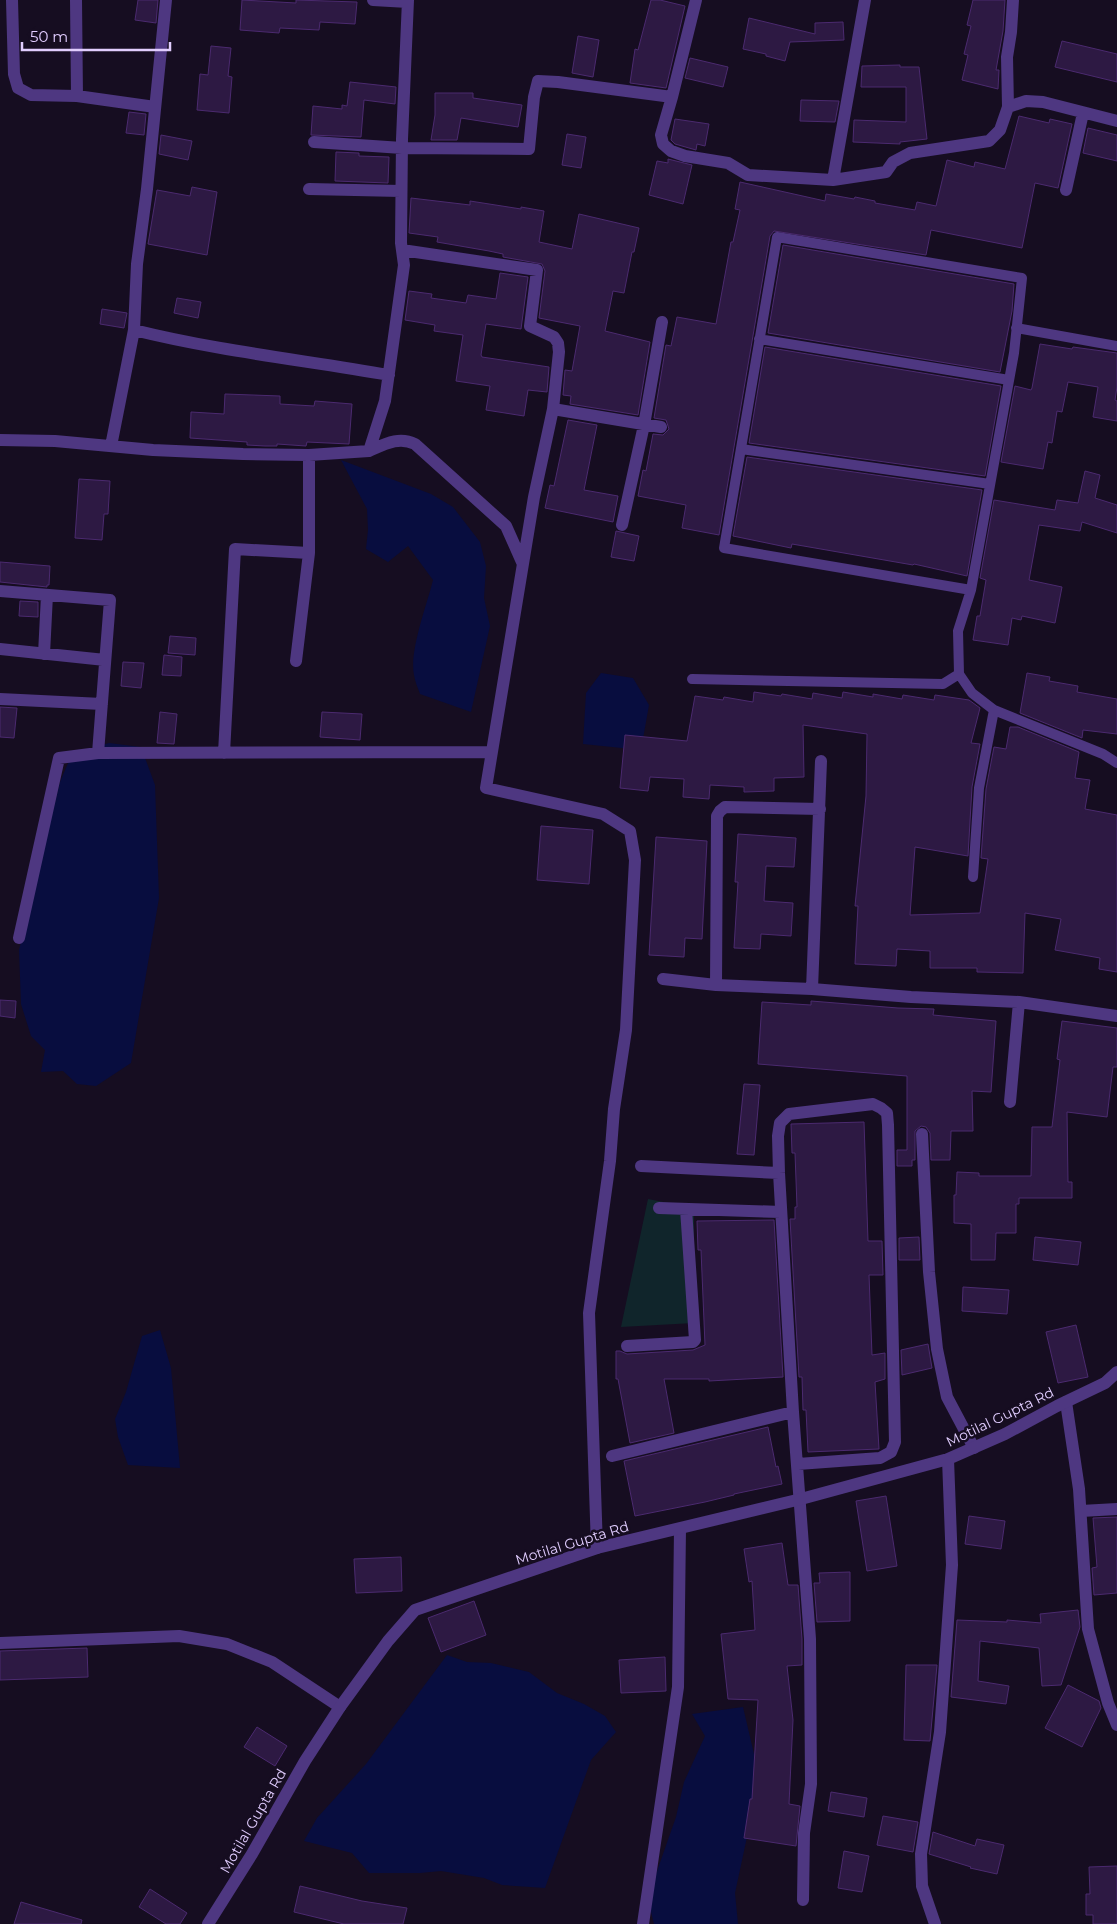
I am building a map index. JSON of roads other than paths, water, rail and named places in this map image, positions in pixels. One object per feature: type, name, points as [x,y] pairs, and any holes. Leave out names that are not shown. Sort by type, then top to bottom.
[{"type":"street","points":[[12,0],[14,74],[18,88],[31,95],[77,96],[155,107]]},
{"type":"street","points":[[76,0],[77,96]]},
{"type":"street","points":[[111,446],[134,330],[137,264],[147,189],[166,0]]},
{"type":"street","points":[[369,451],[385,401],[404,265],[401,191],[408,1],[373,0]]},
{"type":"street","points":[[696,0],[661,135],[664,144],[671,151],[685,156],[728,163],[748,175],[833,180],[886,172],[893,162],[910,153],[988,141],[1000,130],[1008,107],[1007,57],[1014,0]]},
{"type":"street","points":[[833,180],[865,0]]},
{"type":"street","points":[[314,142],[402,148],[529,148],[534,96],[538,81],[672,97]]},
{"type":"street","points":[[1008,107],[1026,102],[1043,102],[1117,121]]},
{"type":"street","points":[[1066,190],[1083,113]]},
{"type":"street","points":[[309,189],[401,191]]},
{"type":"street","points":[[402,250],[537,270],[530,326],[554,337],[558,343],[553,409],[522,562],[486,788],[603,814],[630,831],[635,860],[626,1030],[614,1110],[610,1161],[589,1313],[597,1548]]},
{"type":"street","points":[[622,525],[644,425],[662,322]]},
{"type":"street","points":[[134,330],[182,342],[265,354],[389,376]]},
{"type":"street","points":[[553,409],[661,427]]},
{"type":"street","points":[[0,440],[55,441],[163,450],[309,455],[369,451],[396,440],[406,440],[415,444],[506,526],[522,562]]},
{"type":"street","points":[[296,661],[309,553],[309,455]]},
{"type":"street","points":[[224,753],[235,549],[309,553]]},
{"type":"street","points":[[0,591],[110,600],[98,753]]},
{"type":"street","points":[[44,654],[47,595]]},
{"type":"street","points":[[0,649],[105,660]]},
{"type":"street","points":[[0,699],[102,704]]},
{"type":"street","points":[[19,938],[59,758],[98,753],[491,752]]},
{"type":"street","points":[[812,989],[821,761]]},
{"type":"street","points":[[716,985],[717,816],[725,807],[820,809]]},
{"type":"street","points":[[662,979],[716,985],[1019,1002],[1117,1016]]},
{"type":"street","points":[[1010,1102],[1019,1002]]},
{"type":"street","points":[[798,1464],[880,1458],[891,1452],[895,1442],[887,1113],[873,1104],[789,1114],[780,1123],[778,1136],[793,1412],[801,1499],[810,1658],[811,1784],[804,1833],[803,1900]]},
{"type":"street","points":[[922,1134],[929,1272],[937,1349],[947,1397],[974,1448]]},
{"type":"street","points":[[641,1166],[779,1173]]},
{"type":"street","points":[[659,1208],[781,1212]]},
{"type":"street","points":[[627,1346],[693,1342],[695,1340],[686,1209]]},
{"type":"street","name":"Motilal Gupta Rd","points":[[208,1924],[252,1854],[305,1761],[388,1641],[415,1610],[597,1548],[801,1499],[948,1459],[1005,1434],[1105,1383],[1117,1372]]},
{"type":"street","points":[[1066,1402],[1079,1489],[1088,1629],[1108,1703],[1117,1725]]},
{"type":"street","points":[[612,1456],[793,1412]]},
{"type":"street","points":[[935,1924],[922,1886],[921,1854],[942,1713],[952,1565],[948,1459]]},
{"type":"street","points":[[1081,1511],[1117,1509]]},
{"type":"street","points":[[643,1924],[678,1687],[680,1529]]},
{"type":"street","points":[[0,1643],[179,1636],[227,1644],[272,1662],[340,1708]]},
{"type":"lane","points":[[970,590],[724,548],[777,237],[1022,278],[1008,380],[990,484],[970,590],[958,631],[959,674],[972,693],[994,710],[1103,754],[1117,764]]},
{"type":"lane","points":[[1016,328],[1117,346]]},
{"type":"lane","points":[[759,339],[1008,380]]},
{"type":"lane","points":[[741,449],[990,484]]},
{"type":"lane","points":[[692,679],[943,684],[959,674]]},
{"type":"lane","points":[[973,877],[979,788],[994,710]]}]
